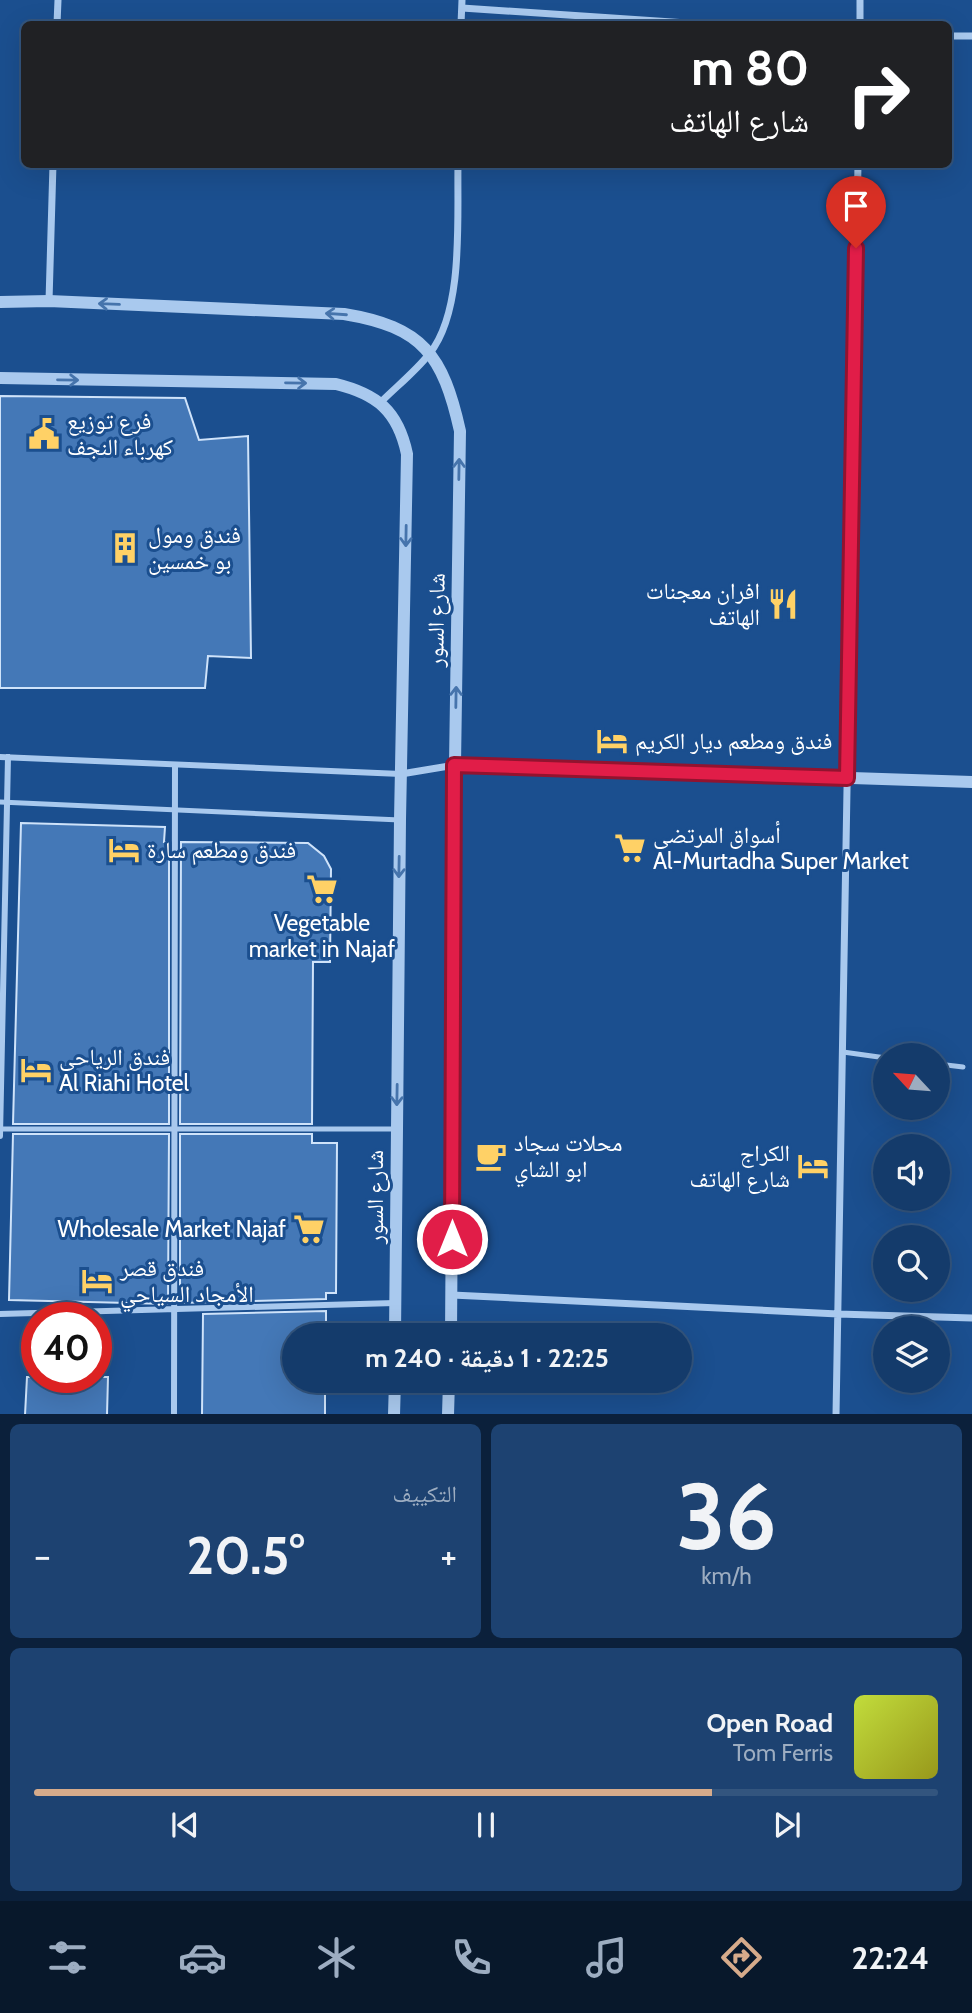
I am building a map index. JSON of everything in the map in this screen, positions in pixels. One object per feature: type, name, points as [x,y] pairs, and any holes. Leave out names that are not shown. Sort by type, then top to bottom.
[{"type":"street","points":[[57,21],[58,0]]},
{"type":"street","points":[[860,0],[860,21]]},
{"type":"street","points":[[462,4],[666,21]]},
{"type":"street","points":[[952,36],[972,36]]},
{"type":"street","points":[[49,301],[53,168]]},
{"type":"street","points":[[0,379],[336,384],[360,390],[381,402],[430,354],[445,327],[457,258],[458,168]]},
{"type":"street","points":[[836,1414],[858,168]]},
{"type":"street","name":"شارع السور","points":[[0,302],[49,301],[344,314],[371,318],[411,336],[430,354],[450,390],[460,430],[454,765],[451,1323]]},
{"type":"street","name":"شارع السور","points":[[381,402],[404,438],[407,454],[395,1323]]},
{"type":"street","points":[[0,1136],[4,757],[401,774],[454,765],[972,782]]},
{"type":"street","points":[[174,1414],[175,765]]},
{"type":"street","points":[[452,1295],[972,1318]]},
{"type":"street","points":[[0,1314],[395,1303]]},
{"type":"street","points":[[394,1414],[395,1393]]},
{"type":"street","points":[[448,1414],[449,1393]]},
{"type":"lane","points":[[3,802],[400,820]]},
{"type":"lane","points":[[843,1052],[873,1056]]},
{"type":"lane","points":[[950,1065],[963,1067]]},
{"type":"lane","points":[[0,1129],[397,1129]]},
{"type":"building","name":"فندق ومول بو خمسين","points":[[0,396],[185,398],[199,440],[248,436],[251,658],[208,656],[205,688],[0,688]]},
{"type":"building","points":[[21,823],[165,827],[164,842],[169,842],[169,1124],[13,1124]]},
{"type":"building","points":[[181,842],[308,843],[324,856],[331,869],[330,962],[313,962],[312,1124],[180,1124]]},
{"type":"building","points":[[13,1134],[169,1134],[168,1304],[9,1300]]},
{"type":"building","points":[[180,1134],[312,1134],[312,1143],[337,1143],[336,1293],[326,1293],[326,1299],[180,1303]]},
{"type":"building","points":[[326,1311],[326,1323],[282,1323],[282,1393],[325,1393],[325,1414],[202,1414],[203,1314]]},
{"type":"building","points":[[26,1393],[108,1393],[107,1414],[25,1414]]},
{"type":"place","name":"فرع توزيع كهرباء النجف","points":[[44,434]]},
{"type":"place","name":"فندق ومول بو خمسين","points":[[125,548]]},
{"type":"place","name":"افران معجنات الهاتف","points":[[783,604]]},
{"type":"place","name":"فندق ومطعم ديار الكريم","points":[[612,741]]},
{"type":"place","name":"أسواق المرتضى Al-Murtadha Super Market","points":[[630,848]]},
{"type":"place","name":"فندق ومطعم سارة","points":[[124,850]]},
{"type":"place","name":"Vegetable market in Najaf","points":[[322,889]]},
{"type":"place","name":"فندق الرياحي Al Riahi Hotel","points":[[36,1070]]},
{"type":"place","name":"محلات سجاد ابو الشاي","points":[[491,1156]]},
{"type":"place","name":"الكراج شارع الهاتف","points":[[813,1166]]},
{"type":"place","name":"Wholesale Market Najaf","points":[[309,1229]]},
{"type":"place","name":"فندق قصر الأمجاد السياحي","points":[[97,1281]]},
{"type":"route","points":[[452,1239],[454,765],[847,778],[856,248]]}]
